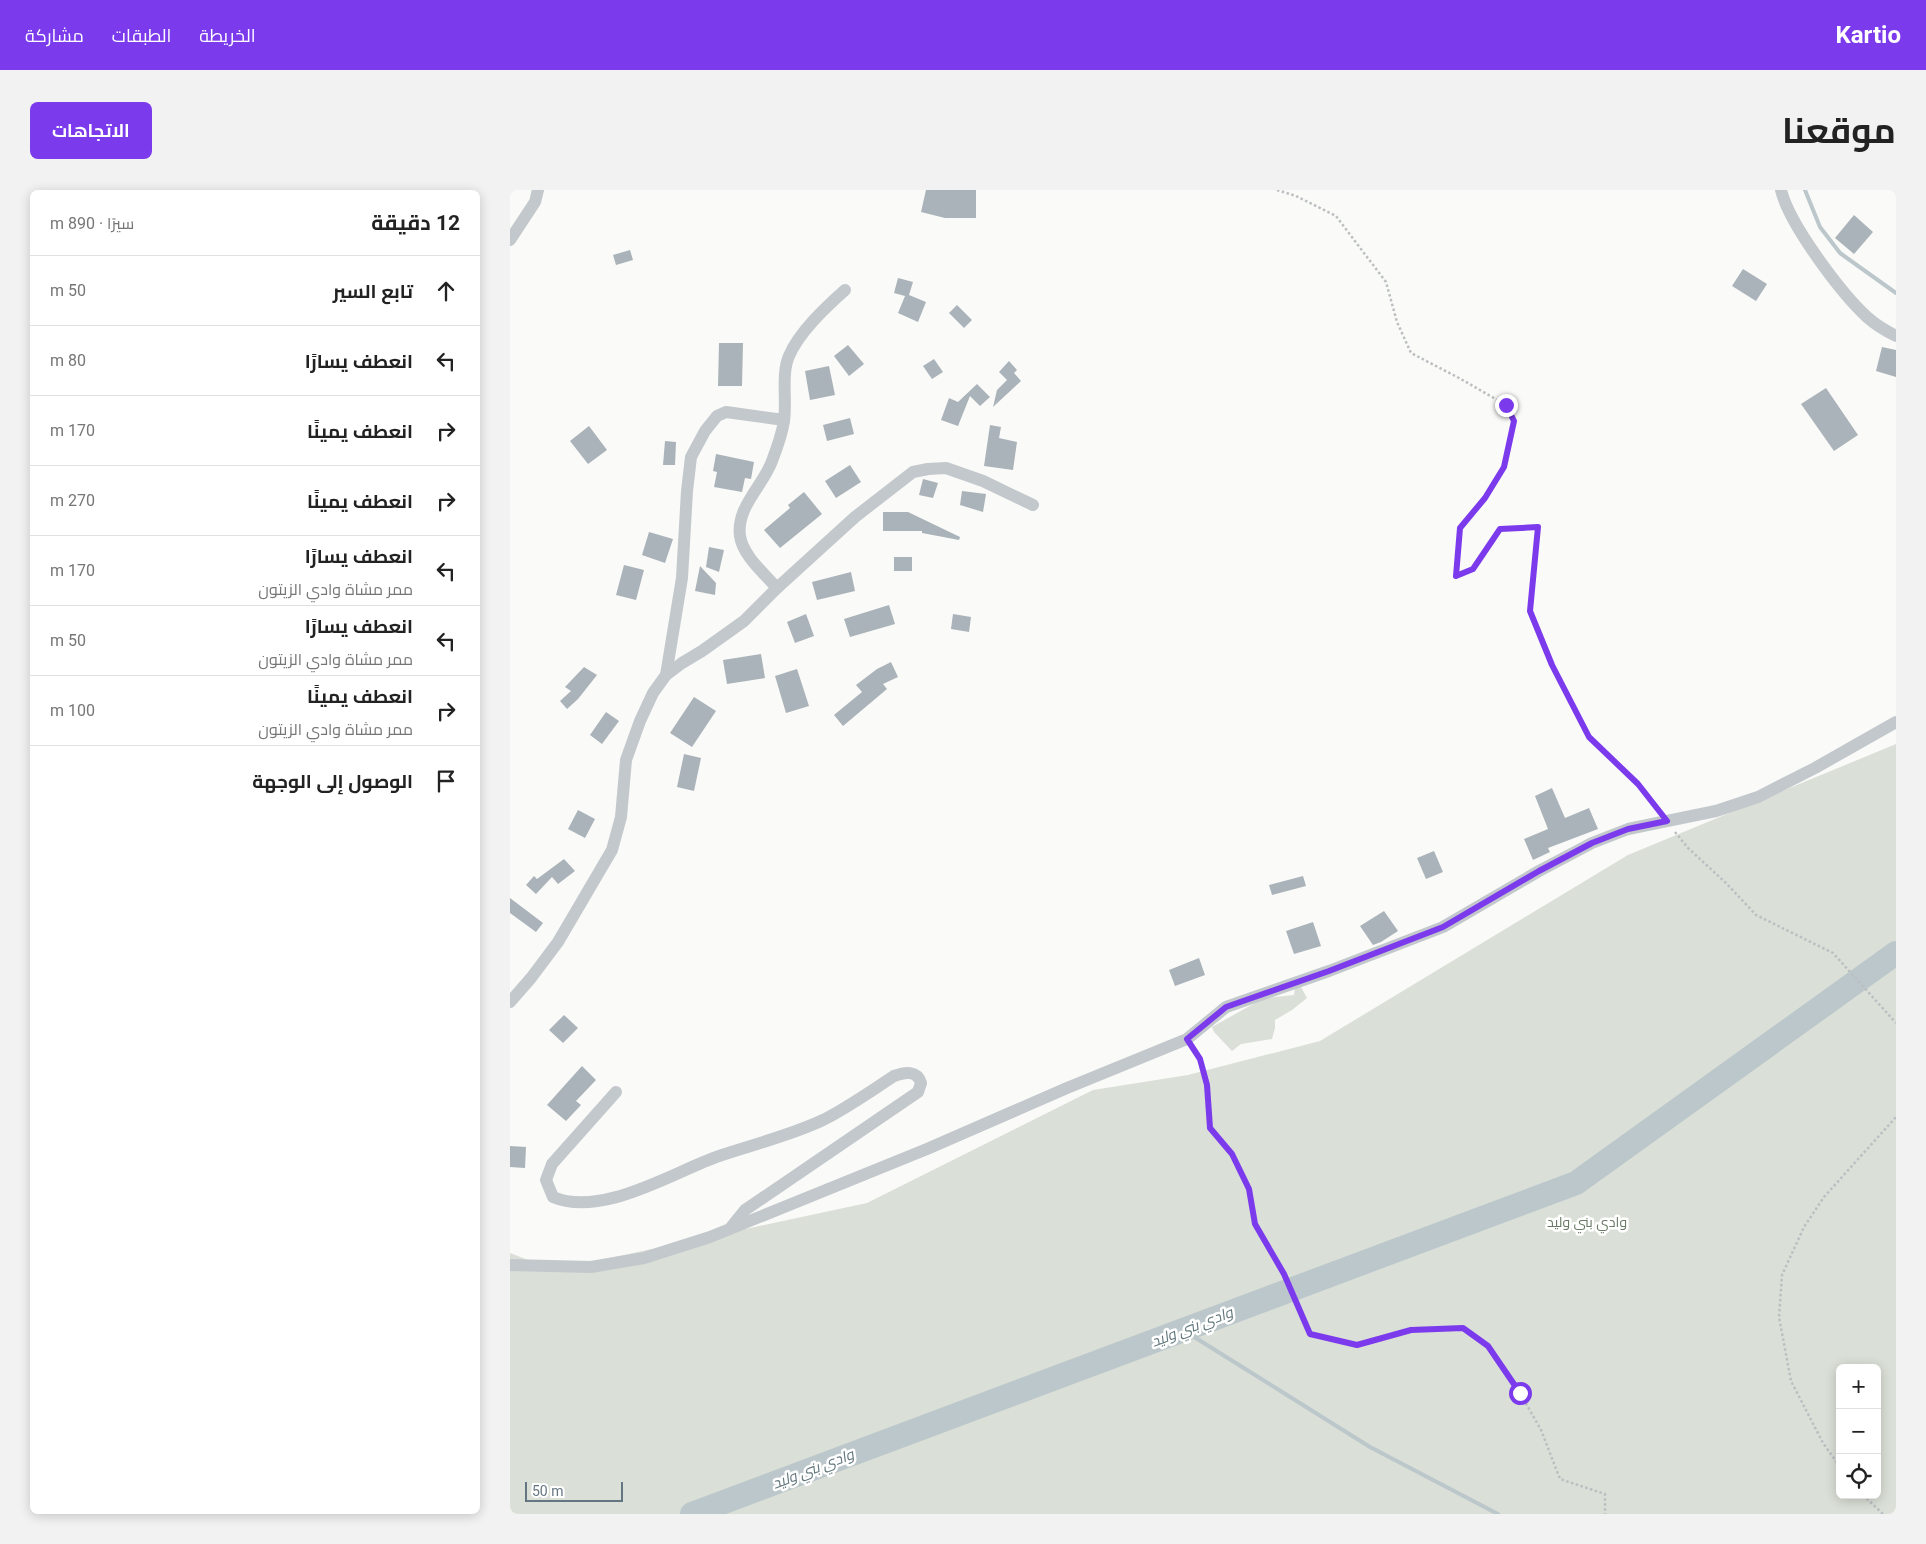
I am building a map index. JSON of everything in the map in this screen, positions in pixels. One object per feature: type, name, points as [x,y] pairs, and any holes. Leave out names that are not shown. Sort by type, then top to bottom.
[{"type":"street","points":[[510,240],[535,202],[538,190]]},
{"type":"street","points":[[1781,190],[1799,228],[1826,268],[1868,317],[1896,336]]},
{"type":"street","points":[[777,588],[748,555],[740,537],[740,523],[744,508],[762,482],[772,462],[784,420],[789,356],[827,305],[845,290]]},
{"type":"street","points":[[666,676],[682,578],[691,457],[705,430],[717,416],[726,412],[784,420]]},
{"type":"street","points":[[510,1002],[558,942],[612,850],[621,817],[626,760],[653,693],[666,676],[744,621],[777,588],[855,517],[914,472],[928,468],[946,468],[983,481],[1033,504]]},
{"type":"street","points":[[510,1265],[591,1267],[644,1258],[730,1228],[927,1149],[1067,1088],[1187,1039],[1226,1007],[1329,971],[1443,927],[1539,871],[1592,843],[1628,829],[1716,811],[1758,796],[1815,768],[1896,722]]},
{"type":"street","points":[[616,1092],[552,1164],[546,1180],[553,1197],[563,1201],[590,1202],[630,1194],[717,1157],[808,1127],[894,1076],[905,1072],[920,1078],[922,1083],[918,1092],[745,1210],[730,1228]]},
{"type":"path","points":[[1277,190],[1296,196],[1336,216],[1386,282],[1397,322],[1411,353],[1506,405],[1514,421],[1504,467],[1485,498],[1460,528],[1456,576],[1473,569],[1500,529],[1538,527],[1530,611],[1552,665],[1589,737],[1638,784],[1688,848],[1726,883],[1756,915],[1833,954],[1896,1023]]},
{"type":"path","points":[[1187,1039],[1200,1059],[1207,1085],[1210,1128],[1232,1154],[1249,1189],[1255,1224],[1284,1274],[1310,1334],[1357,1345],[1411,1330],[1463,1328],[1488,1346],[1520,1393],[1541,1430],[1560,1479],[1605,1494],[1605,1514]]},
{"type":"path","points":[[1836,1462],[1790,1381],[1779,1317],[1782,1274],[1804,1227],[1824,1197],[1896,1117]]},
{"type":"path","points":[[1867,1499],[1883,1514]]},
{"type":"green space","name":"وادي بني وليد","points":[[1896,744],[1896,1514],[510,1514],[510,1253],[554,1270],[867,1203],[1093,1090],[1188,1075],[1320,1041],[1628,855]]},
{"type":"green space","points":[[1301,987],[1307,998],[1275,1020],[1272,1039],[1241,1044],[1232,1051],[1214,1032],[1212,1027],[1264,998],[1294,995],[1295,988]]},
{"type":"building","points":[[926,190],[976,190],[976,218],[945,218],[921,212]]},
{"type":"building","points":[[1854,215],[1873,232],[1854,254],[1835,238]]},
{"type":"building","points":[[630,250],[633,260],[616,265],[613,255]]},
{"type":"building","points":[[1743,269],[1767,284],[1756,301],[1732,286]]},
{"type":"building","points":[[898,278],[913,282],[909,295],[926,302],[918,322],[898,313],[905,296],[894,293]]},
{"type":"building","points":[[957,305],[972,320],[964,328],[949,313]]},
{"type":"building","points":[[719,343],[743,343],[742,386],[718,386]]},
{"type":"building","points":[[848,345],[864,364],[849,376],[834,356]]},
{"type":"building","points":[[1882,347],[1896,350],[1896,377],[1876,371]]},
{"type":"building","points":[[934,359],[943,372],[932,379],[923,366]]},
{"type":"building","points":[[1009,361],[1017,370],[1014,373],[1021,381],[993,407],[997,390],[1007,380],[999,372]]},
{"type":"building","points":[[829,366],[835,395],[810,400],[805,371]]},
{"type":"building","points":[[977,384],[990,397],[980,406],[970,396],[958,426],[941,420],[949,398],[958,402]]},
{"type":"building","points":[[1826,388],[1858,435],[1834,451],[1801,404]]},
{"type":"building","points":[[850,418],[854,434],[827,441],[823,425]]},
{"type":"building","points":[[990,425],[1001,427],[999,438],[1017,442],[1013,470],[984,466]]},
{"type":"building","points":[[589,426],[607,450],[588,464],[570,441]]},
{"type":"building","points":[[665,441],[676,442],[675,465],[663,465]]},
{"type":"building","points":[[716,454],[754,462],[751,479],[745,478],[742,492],[714,487],[717,472],[713,471]]},
{"type":"building","points":[[850,465],[861,482],[836,498],[825,481]]},
{"type":"building","points":[[923,479],[938,483],[933,498],[919,495]]},
{"type":"building","points":[[962,491],[986,494],[983,512],[960,505]]},
{"type":"building","points":[[804,492],[822,514],[780,548],[764,530],[790,508],[788,505]]},
{"type":"building","points":[[883,512],[908,512],[960,537],[959,540],[922,533],[922,531],[883,531]]},
{"type":"building","points":[[649,532],[673,539],[665,563],[642,555]]},
{"type":"building","points":[[709,547],[724,550],[719,572],[706,567]]},
{"type":"building","points":[[894,557],[912,557],[912,571],[894,571]]},
{"type":"building","points":[[624,565],[644,570],[636,600],[616,595]]},
{"type":"building","points":[[700,566],[716,583],[715,595],[695,591]]},
{"type":"building","points":[[851,572],[855,591],[817,600],[812,582]]},
{"type":"building","points":[[889,605],[895,624],[850,637],[844,619]]},
{"type":"building","points":[[806,614],[814,636],[795,643],[787,622]]},
{"type":"building","points":[[953,614],[971,617],[969,632],[951,629]]},
{"type":"building","points":[[761,654],[765,678],[727,684],[723,660]]},
{"type":"building","points":[[891,662],[898,677],[883,684],[887,689],[843,726],[834,715],[862,692],[856,685],[877,669]]},
{"type":"building","points":[[584,667],[597,675],[578,699],[567,709],[560,701],[571,691],[565,687]]},
{"type":"building","points":[[797,669],[809,706],[786,713],[775,676]]},
{"type":"building","points":[[694,697],[716,711],[692,747],[670,733]]},
{"type":"building","points":[[606,712],[619,721],[602,744],[590,735]]},
{"type":"building","points":[[684,754],[701,758],[694,791],[677,787]]},
{"type":"building","points":[[1552,788],[1565,818],[1589,808],[1598,829],[1548,848],[1550,852],[1533,860],[1524,839],[1548,829],[1535,796]]},
{"type":"building","points":[[578,810],[595,819],[585,838],[568,829]]},
{"type":"building","points":[[1434,851],[1443,872],[1426,879],[1417,858]]},
{"type":"building","points":[[564,859],[575,871],[558,884],[552,877],[536,894],[526,885],[534,876],[537,879]]},
{"type":"building","points":[[1303,876],[1306,886],[1272,895],[1269,885]]},
{"type":"building","points":[[510,898],[543,923],[536,932],[510,913]]},
{"type":"building","points":[[1384,911],[1398,931],[1373,945],[1360,926]]},
{"type":"building","points":[[1313,922],[1321,946],[1294,954],[1286,931]]},
{"type":"building","points":[[1199,958],[1205,975],[1175,986],[1169,970]]},
{"type":"building","points":[[564,1015],[578,1028],[563,1043],[549,1030]]},
{"type":"building","points":[[582,1066],[596,1080],[576,1101],[581,1105],[566,1121],[547,1105]]},
{"type":"building","points":[[510,1146],[526,1147],[525,1168],[510,1167]]},
{"type":"waterway","points":[[1805,190],[1820,227],[1840,253],[1896,293]]},
{"type":"waterway","name":"وادي بني وليد","points":[[692,1514],[1576,1183],[1896,953]]},
{"type":"waterway","points":[[1183,1330],[1370,1447],[1498,1514]]},
{"type":"route","points":[[1506,405],[1514,421],[1504,467],[1485,498],[1460,528],[1456,576],[1473,569],[1500,529],[1538,527],[1530,611],[1552,665],[1589,737],[1638,784],[1667,821],[1628,829],[1592,843],[1539,871],[1443,927],[1329,971],[1226,1007],[1187,1039],[1200,1059],[1207,1085],[1210,1128],[1232,1154],[1249,1189],[1255,1224],[1284,1274],[1310,1334],[1357,1345],[1411,1330],[1463,1328],[1488,1346],[1520,1393]]}]
